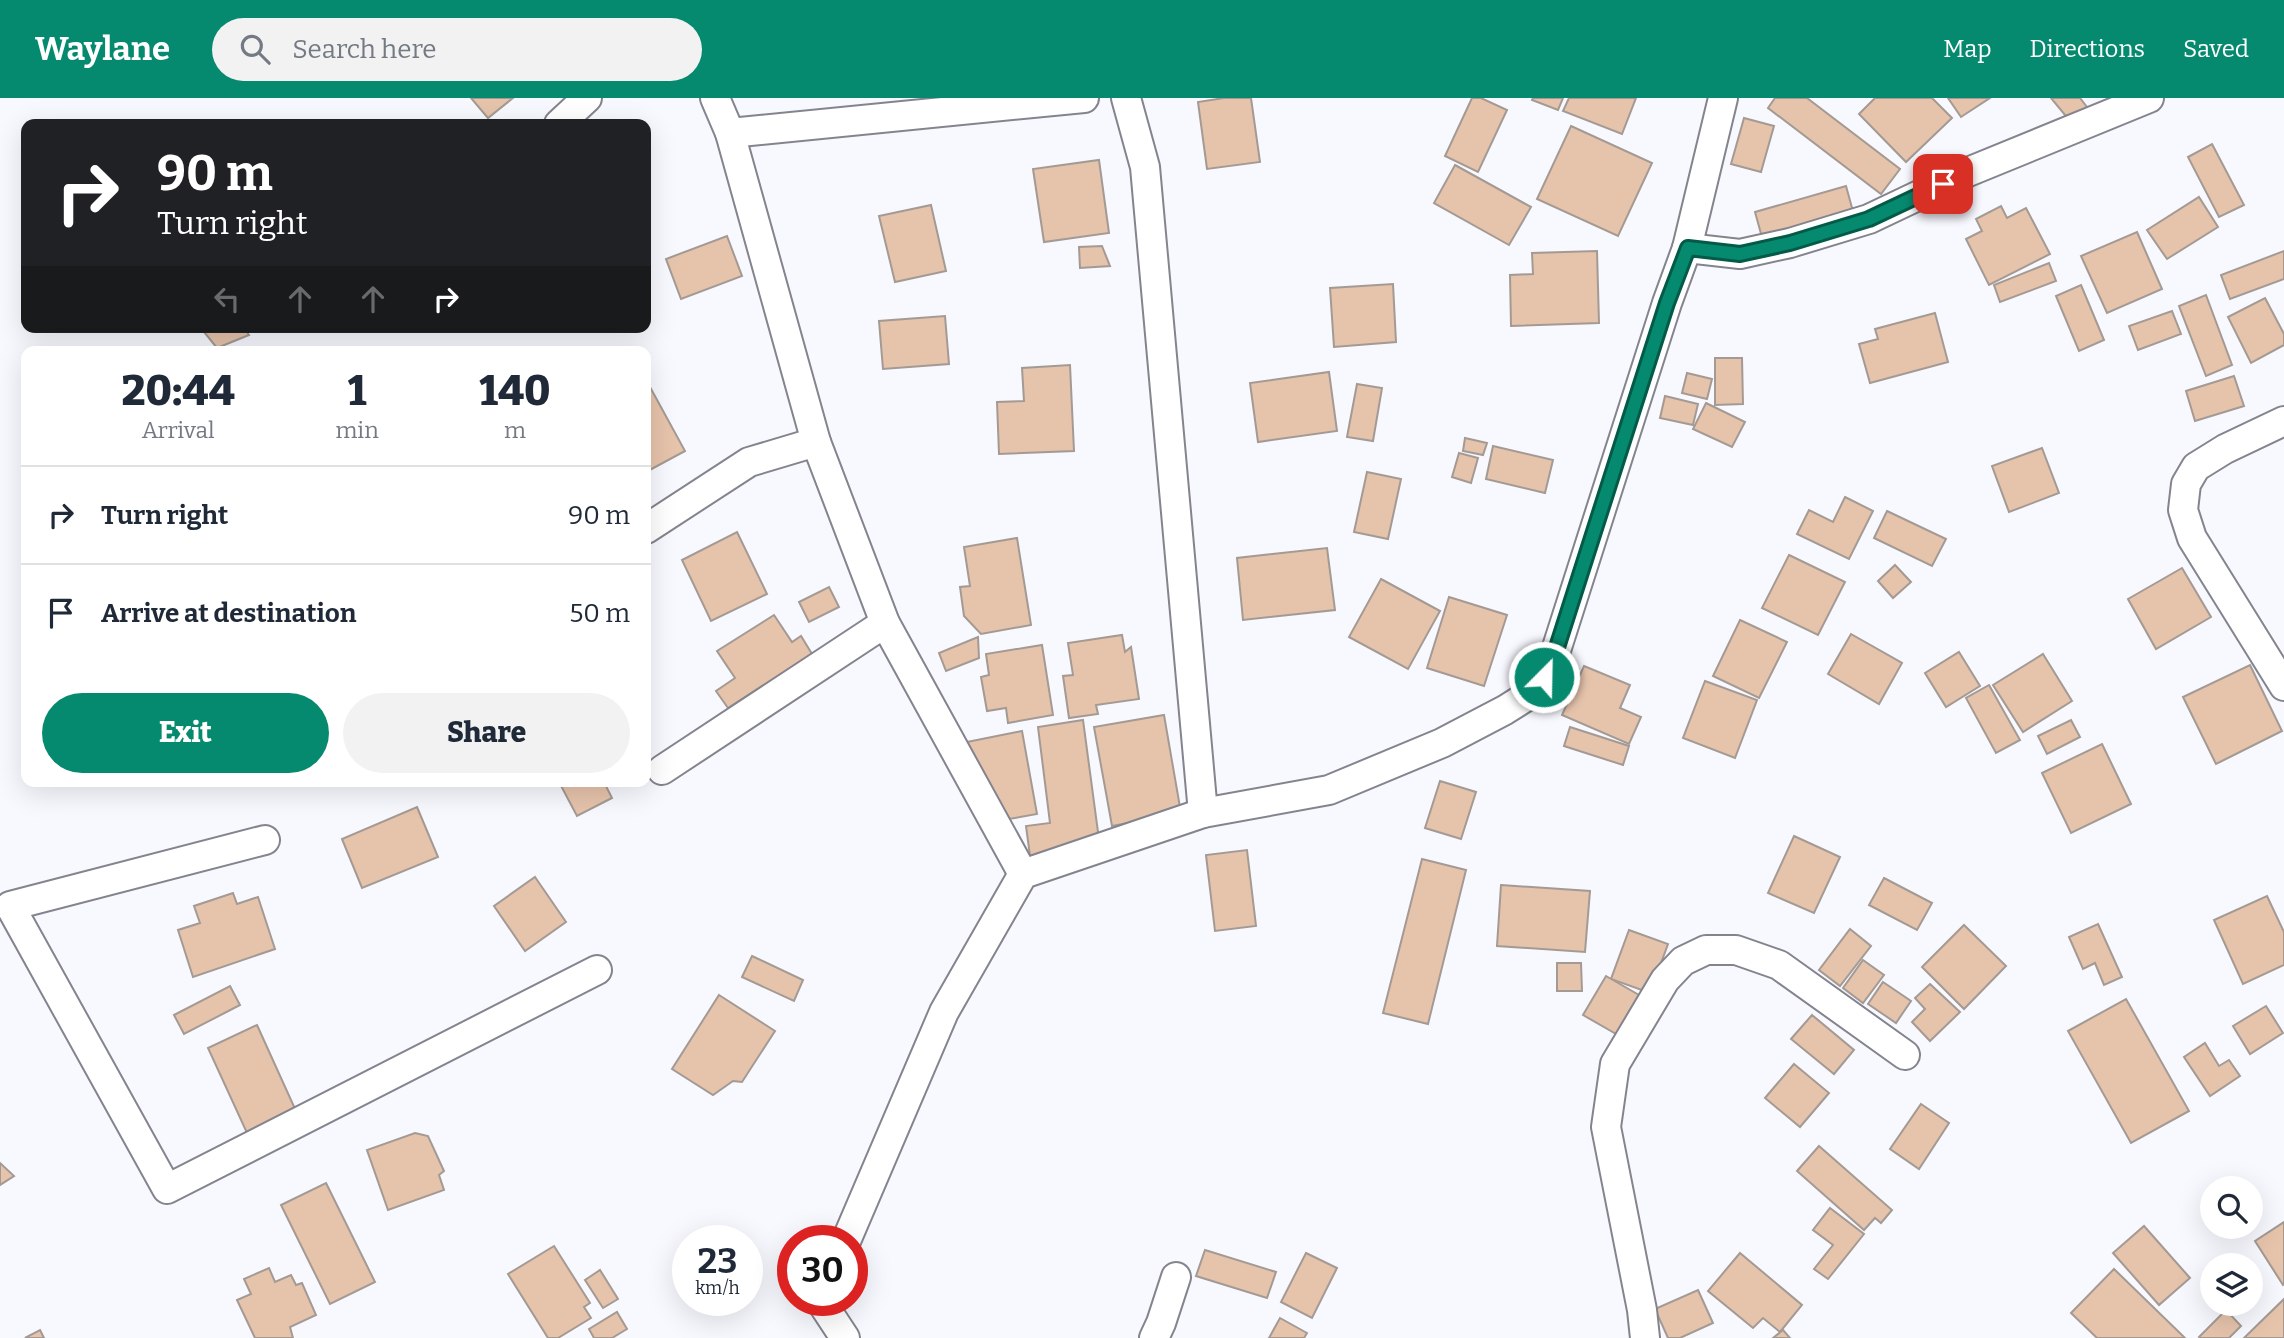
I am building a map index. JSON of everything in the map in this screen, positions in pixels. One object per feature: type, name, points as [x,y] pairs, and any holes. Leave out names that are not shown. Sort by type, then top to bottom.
[{"type":"street","points":[[564,119],[587,98]]},
{"type":"street","points":[[715,98],[730,133],[816,442],[886,623],[1023,874]]},
{"type":"street","points":[[730,133],[1084,98]]},
{"type":"street","points":[[1126,98],[1144,167],[1203,813]]},
{"type":"street","points":[[853,1225],[943,1012],[1023,874],[1203,813],[1329,790],[1442,743],[1535,691],[1552,663],[1667,303],[1688,248],[1723,98]]},
{"type":"street","points":[[1688,248],[1740,254],[1790,243],[1869,219],[1968,172],[2149,98]]},
{"type":"street","points":[[2284,421],[2225,449],[2196,467],[2186,484],[2183,510],[2192,538],[2284,686]]},
{"type":"street","points":[[651,526],[749,462],[816,442]]},
{"type":"street","points":[[662,770],[886,623]]},
{"type":"street","points":[[265,840],[10,906],[167,1189],[597,970]]},
{"type":"street","points":[[1645,1338],[1642,1310],[1606,1127],[1615,1064],[1665,981],[1683,961],[1706,950],[1736,950],[1779,965],[1905,1055]]},
{"type":"street","points":[[1154,1338],[1176,1277]]},
{"type":"street","points":[[831,1316],[845,1338]]},
{"type":"building","points":[[471,98],[513,98],[488,118]]},
{"type":"building","points":[[1251,98],[1260,162],[1207,169],[1198,102]]},
{"type":"building","points":[[1472,98],[1481,98],[1507,110],[1478,172],[1445,156]]},
{"type":"building","points":[[1563,98],[1558,110],[1532,100]]},
{"type":"building","points":[[1569,98],[1636,98],[1622,134],[1563,111]]},
{"type":"building","points":[[1775,98],[1807,98],[1900,169],[1881,194],[1768,108]]},
{"type":"building","points":[[1875,98],[1932,98],[1952,118],[1906,162],[1859,114]]},
{"type":"building","points":[[1948,98],[1990,98],[1961,117]]},
{"type":"building","points":[[2051,98],[2080,98],[2087,107],[2070,121]]},
{"type":"building","points":[[1744,118],[1774,126],[1761,172],[1731,164]]},
{"type":"building","points":[[1571,126],[1652,163],[1618,236],[1537,199]]},
{"type":"building","points":[[2212,144],[2244,205],[2219,217],[2188,157]]},
{"type":"building","points":[[1099,160],[1109,233],[1044,242],[1033,169]]},
{"type":"building","points":[[1455,165],[1531,207],[1509,245],[1434,203]]},
{"type":"building","points":[[1846,186],[1854,215],[1763,241],[1755,212]]},
{"type":"building","points":[[2199,197],[2218,227],[2167,259],[2147,230]]},
{"type":"building","points":[[931,205],[946,271],[895,282],[879,216]]},
{"type":"building","points":[[2001,206],[2007,218],[2026,208],[2050,254],[1989,285],[1966,239],[1982,231],[1976,219]]},
{"type":"building","points":[[2137,232],[2162,289],[2107,313],[2081,256]]},
{"type":"building","points":[[727,236],[742,276],[681,299],[666,259]]},
{"type":"building","points":[[1102,246],[1110,266],[1080,268],[1079,247]]},
{"type":"building","points":[[1597,251],[1599,323],[1511,326],[1510,275],[1533,274],[1532,253]]},
{"type":"building","points":[[2284,251],[2284,279],[2230,299],[2221,275]]},
{"type":"building","points":[[2049,263],[2056,281],[2000,302],[1994,285]]},
{"type":"building","points":[[1393,284],[1396,342],[1334,347],[1330,288]]},
{"type":"building","points":[[2081,285],[2104,340],[2079,351],[2056,296]]},
{"type":"building","points":[[2206,295],[2232,365],[2206,376],[2179,306]]},
{"type":"building","points":[[2265,298],[2284,334],[2284,345],[2251,363],[2228,317]]},
{"type":"building","points":[[2172,311],[2181,334],[2138,350],[2129,326]]},
{"type":"building","points":[[1935,313],[1948,362],[1870,383],[1859,344],[1878,339],[1875,329]]},
{"type":"building","points":[[945,316],[949,364],[883,369],[879,321]]},
{"type":"building","points":[[205,333],[249,335],[222,346],[215,346]]},
{"type":"building","points":[[1715,358],[1742,358],[1743,404],[1715,405]]},
{"type":"building","points":[[1070,365],[1074,451],[999,454],[997,402],[1024,401],[1022,368]]},
{"type":"building","points":[[1329,372],[1337,431],[1258,442],[1250,383]]},
{"type":"building","points":[[1687,373],[1712,379],[1707,399],[1682,393]]},
{"type":"building","points":[[2234,376],[2244,406],[2195,421],[2186,391]]},
{"type":"building","points":[[1357,384],[1382,388],[1373,441],[1347,437]]},
{"type":"building","points":[[651,389],[685,451],[651,469]]},
{"type":"building","points":[[1665,396],[1698,404],[1693,425],[1660,418]]},
{"type":"building","points":[[1706,403],[1745,422],[1732,447],[1693,429]]},
{"type":"building","points":[[1465,438],[1487,443],[1483,455],[1463,451]]},
{"type":"building","points":[[1493,446],[1553,460],[1545,493],[1486,479]]},
{"type":"building","points":[[2042,448],[2059,493],[2009,512],[1992,466]]},
{"type":"building","points":[[1459,453],[1478,458],[1471,483],[1452,477]]},
{"type":"building","points":[[1367,472],[1401,479],[1388,539],[1354,532]]},
{"type":"building","points":[[1845,497],[1873,511],[1849,559],[1797,534],[1809,510],[1833,522]]},
{"type":"building","points":[[1887,511],[1946,539],[1932,566],[1874,538]]},
{"type":"building","points":[[737,532],[767,594],[711,621],[682,560]]},
{"type":"building","points":[[1017,538],[1031,625],[981,634],[964,616],[960,587],[970,586],[964,547]]},
{"type":"building","points":[[1327,548],[1335,610],[1243,620],[1237,558]]},
{"type":"building","points":[[1789,555],[1845,582],[1818,635],[1762,608]]},
{"type":"building","points":[[1895,565],[1911,582],[1893,598],[1878,581]]},
{"type":"building","points":[[2182,568],[2211,617],[2156,649],[2128,599]]},
{"type":"building","points":[[1381,579],[1440,611],[1408,669],[1349,637]]},
{"type":"building","points":[[829,587],[839,607],[809,622],[799,602]]},
{"type":"building","points":[[1449,597],[1507,615],[1484,686],[1427,668]]},
{"type":"building","points":[[774,615],[792,642],[801,636],[812,654],[728,708],[716,691],[735,678],[717,651]]},
{"type":"building","points":[[1740,620],[1787,642],[1759,698],[1713,676]]},
{"type":"building","points":[[1851,634],[1902,663],[1879,704],[1828,674]]},
{"type":"building","points":[[1122,635],[1125,652],[1131,647],[1139,699],[1096,705],[1098,714],[1069,718],[1063,676],[1073,675],[1068,643]]},
{"type":"building","points":[[978,637],[979,658],[946,671],[939,653]]},
{"type":"building","points":[[1042,645],[1053,715],[1008,723],[1006,708],[987,711],[981,677],[989,675],[986,654]]},
{"type":"building","points":[[1959,652],[1980,686],[1946,707],[1925,673]]},
{"type":"building","points":[[2043,654],[2072,701],[2023,732],[1993,685]]},
{"type":"building","points":[[2250,665],[2282,731],[2216,764],[2183,697]]},
{"type":"building","points":[[1584,666],[1630,685],[1620,708],[1641,717],[1629,744],[1562,715]]},
{"type":"building","points":[[1705,681],[1757,700],[1735,758],[1683,738]]},
{"type":"building","points":[[1989,685],[2020,740],[1996,753],[1966,698]]},
{"type":"building","points":[[1164,715],[1181,813],[1112,826],[1094,727]]},
{"type":"building","points":[[1083,720],[1100,847],[1030,856],[1026,826],[1050,823],[1038,727]]},
{"type":"building","points":[[2071,720],[2080,737],[2047,754],[2038,736]]},
{"type":"building","points":[[1570,727],[1629,746],[1623,765],[1564,746]]},
{"type":"building","points":[[1022,731],[1037,814],[1009,819],[967,742]]},
{"type":"building","points":[[2102,744],[2131,804],[2071,833],[2042,773]]},
{"type":"building","points":[[1440,781],[1476,792],[1461,839],[1425,828]]},
{"type":"building","points":[[562,787],[606,787],[612,798],[577,816]]},
{"type":"building","points":[[417,807],[438,857],[362,888],[342,839]]},
{"type":"building","points":[[1794,836],[1840,857],[1814,913],[1768,893]]},
{"type":"building","points":[[1247,850],[1256,926],[1215,931],[1206,855]]},
{"type":"building","points":[[1422,859],[1466,870],[1428,1024],[1383,1013]]},
{"type":"building","points":[[535,877],[566,922],[525,951],[494,906]]},
{"type":"building","points":[[1884,878],[1932,903],[1917,930],[1869,905]]},
{"type":"building","points":[[1501,885],[1590,891],[1585,952],[1497,946]]},
{"type":"building","points":[[233,893],[237,904],[258,897],[275,949],[193,977],[178,930],[200,923],[194,906]]},
{"type":"building","points":[[2267,896],[2284,932],[2284,965],[2243,984],[2214,920]]},
{"type":"building","points":[[2098,924],[2122,977],[2104,985],[2095,963],[2083,969],[2069,937]]},
{"type":"building","points":[[1964,925],[2006,966],[1964,1009],[1922,967]]},
{"type":"building","points":[[1850,929],[1871,946],[1840,986],[1819,970]]},
{"type":"building","points":[[1629,930],[1668,944],[1650,993],[1611,979]]},
{"type":"building","points":[[752,956],[803,980],[794,1001],[742,977]]},
{"type":"building","points":[[1863,960],[1884,975],[1863,1003],[1843,988]]},
{"type":"building","points":[[1557,963],[1581,963],[1582,991],[1557,991]]},
{"type":"building","points":[[1606,976],[1646,999],[1623,1038],[1583,1015]]},
{"type":"building","points":[[1883,982],[1911,1001],[1896,1023],[1868,1004]]},
{"type":"building","points":[[1930,984],[1960,1012],[1930,1041],[1912,1022],[1925,1009],[1915,998]]},
{"type":"building","points":[[230,986],[240,1005],[184,1034],[174,1015]]},
{"type":"building","points":[[719,995],[775,1031],[742,1082],[733,1081],[713,1095],[672,1069]]},
{"type":"building","points":[[2126,999],[2189,1111],[2131,1143],[2068,1031]]},
{"type":"building","points":[[2266,1006],[2283,1033],[2250,1054],[2233,1026]]},
{"type":"building","points":[[1812,1015],[1854,1050],[1834,1074],[1791,1039]]},
{"type":"building","points":[[257,1025],[296,1111],[247,1133],[208,1048]]},
{"type":"building","points":[[2205,1043],[2219,1066],[2229,1060],[2240,1076],[2210,1096],[2184,1057]]},
{"type":"building","points":[[1794,1064],[1829,1093],[1800,1127],[1765,1098]]},
{"type":"building","points":[[1921,1104],[1949,1123],[1919,1169],[1890,1149]]},
{"type":"building","points":[[415,1133],[428,1136],[444,1171],[439,1175],[444,1190],[388,1210],[367,1150]]},
{"type":"building","points":[[1819,1146],[1892,1210],[1881,1223],[1875,1218],[1864,1230],[1797,1171]]},
{"type":"building","points":[[0,1163],[14,1176],[0,1185]]},
{"type":"building","points":[[326,1183],[375,1282],[330,1304],[281,1205]]},
{"type":"building","points":[[1830,1208],[1864,1234],[1828,1279],[1814,1269],[1833,1245],[1813,1230]]},
{"type":"building","points":[[2284,1222],[2283,1285],[2255,1241],[2263,1239],[2263,1236]]},
{"type":"building","points":[[2144,1226],[2190,1278],[2159,1305],[2113,1253]]},
{"type":"building","points":[[554,1246],[590,1303],[584,1307],[591,1318],[558,1338],[548,1338],[508,1274]]},
{"type":"building","points":[[1205,1250],[1276,1272],[1267,1298],[1196,1276]]},
{"type":"building","points":[[1306,1253],[1337,1268],[1312,1318],[1281,1302]]},
{"type":"building","points":[[1740,1253],[1802,1305],[1780,1332],[1763,1318],[1753,1328],[1708,1291]]},
{"type":"building","points":[[269,1268],[275,1282],[291,1275],[296,1285],[302,1283],[316,1315],[290,1327],[293,1338],[255,1338],[237,1300],[251,1294],[244,1279]]},
{"type":"building","points":[[2114,1269],[2185,1338],[2097,1338],[2071,1313]]},
{"type":"building","points":[[600,1270],[618,1299],[603,1308],[585,1280]]},
{"type":"building","points":[[1698,1290],[1713,1323],[1680,1338],[1668,1338],[1655,1309]]},
{"type":"building","points":[[2284,1299],[2284,1338],[2244,1338]]},
{"type":"building","points":[[617,1312],[627,1329],[612,1338],[594,1338],[589,1329]]},
{"type":"building","points":[[2220,1316],[2232,1316],[2241,1326],[2229,1338],[2199,1337]]},
{"type":"building","points":[[1280,1318],[1307,1333],[1304,1338],[1269,1338]]},
{"type":"building","points":[[40,1330],[44,1338],[25,1338]]},
{"type":"building","points":[[1783,1330],[1790,1338],[1773,1338]]},
{"type":"route","points":[[1544,677],[1552,663],[1667,303],[1688,248],[1740,254],[1790,243],[1869,219],[1943,184]]}]
